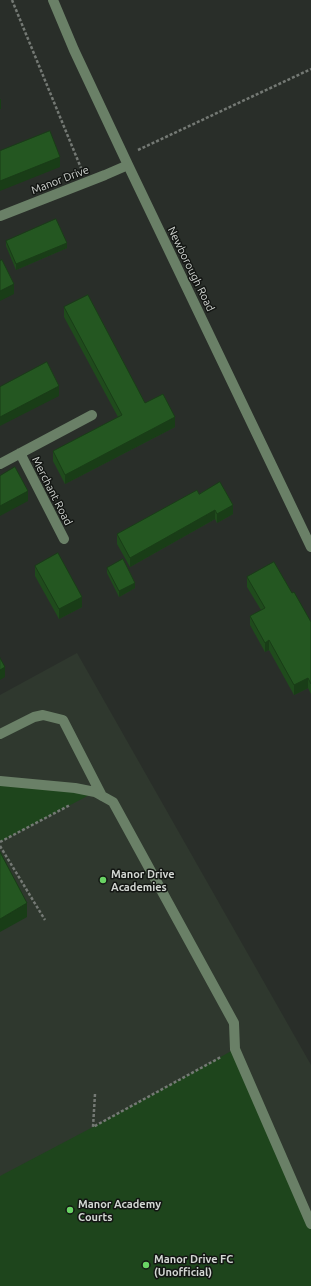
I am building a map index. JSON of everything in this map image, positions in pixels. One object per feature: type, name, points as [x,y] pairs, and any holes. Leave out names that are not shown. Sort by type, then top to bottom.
[{"type":"street","name":"Newborough Road","points":[[53,0],[77,57],[128,166],[311,547]]},
{"type":"street","name":"Manor Drive","points":[[0,216],[128,166]]},
{"type":"street","points":[[0,464],[92,415]]},
{"type":"street","name":"Merchant Road","points":[[20,453],[64,539]]},
{"type":"street","points":[[0,734],[34,717],[43,715],[63,720],[98,794]]},
{"type":"street","points":[[0,781],[75,788],[98,794],[113,802],[234,1023],[236,1049],[311,1224]]},
{"type":"path","points":[[12,0],[87,182]]},
{"type":"path","points":[[136,151],[311,69]]},
{"type":"path","points":[[0,842],[98,794]]},
{"type":"path","points":[[0,846],[45,920]]},
{"type":"path","points":[[95,1094],[93,1127],[236,1049]]},
{"type":"shaded area","name":"Manor Drive Academies","points":[[77,653],[311,1065],[311,1286],[0,1286],[0,695]]},
{"type":"green space","points":[[0,782],[95,792],[0,842]]},
{"type":"green space","points":[[235,1049],[311,1224],[311,1286],[0,1286],[0,1176]]},
{"type":"building","points":[[50,131],[60,157],[0,181],[0,151]]},
{"type":"building","points":[[56,219],[67,243],[16,264],[6,241]]},
{"type":"building","points":[[2,260],[14,284],[0,291],[0,261]]},
{"type":"building","points":[[88,295],[145,403],[163,394],[175,417],[65,475],[53,451],[122,415],[64,307]]},
{"type":"building","points":[[47,362],[59,386],[0,417],[0,387]]},
{"type":"building","points":[[15,467],[28,491],[0,506],[0,476]]},
{"type":"building","points":[[220,482],[233,505],[217,514],[215,510],[130,558],[117,534],[197,490],[199,494]]},
{"type":"building","points":[[58,553],[82,597],[59,609],[35,566]]},
{"type":"building","points":[[123,559],[135,583],[119,591],[107,568]]},
{"type":"building","points":[[274,562],[292,593],[294,592],[311,622],[311,684],[308,678],[294,685],[269,640],[265,643],[250,616],[265,608],[247,577]]},
{"type":"building","points":[[0,658],[5,667],[0,670]]},
{"type":"building","points":[[0,852],[27,903],[0,919]]},
{"type":"place","name":"Manor Drive Academies","points":[[103,880]]},
{"type":"place","name":"Manor Academy Courts","points":[[70,1210]]},
{"type":"place","name":"Manor Drive FC (Unofficial)","points":[[146,1265]]}]
